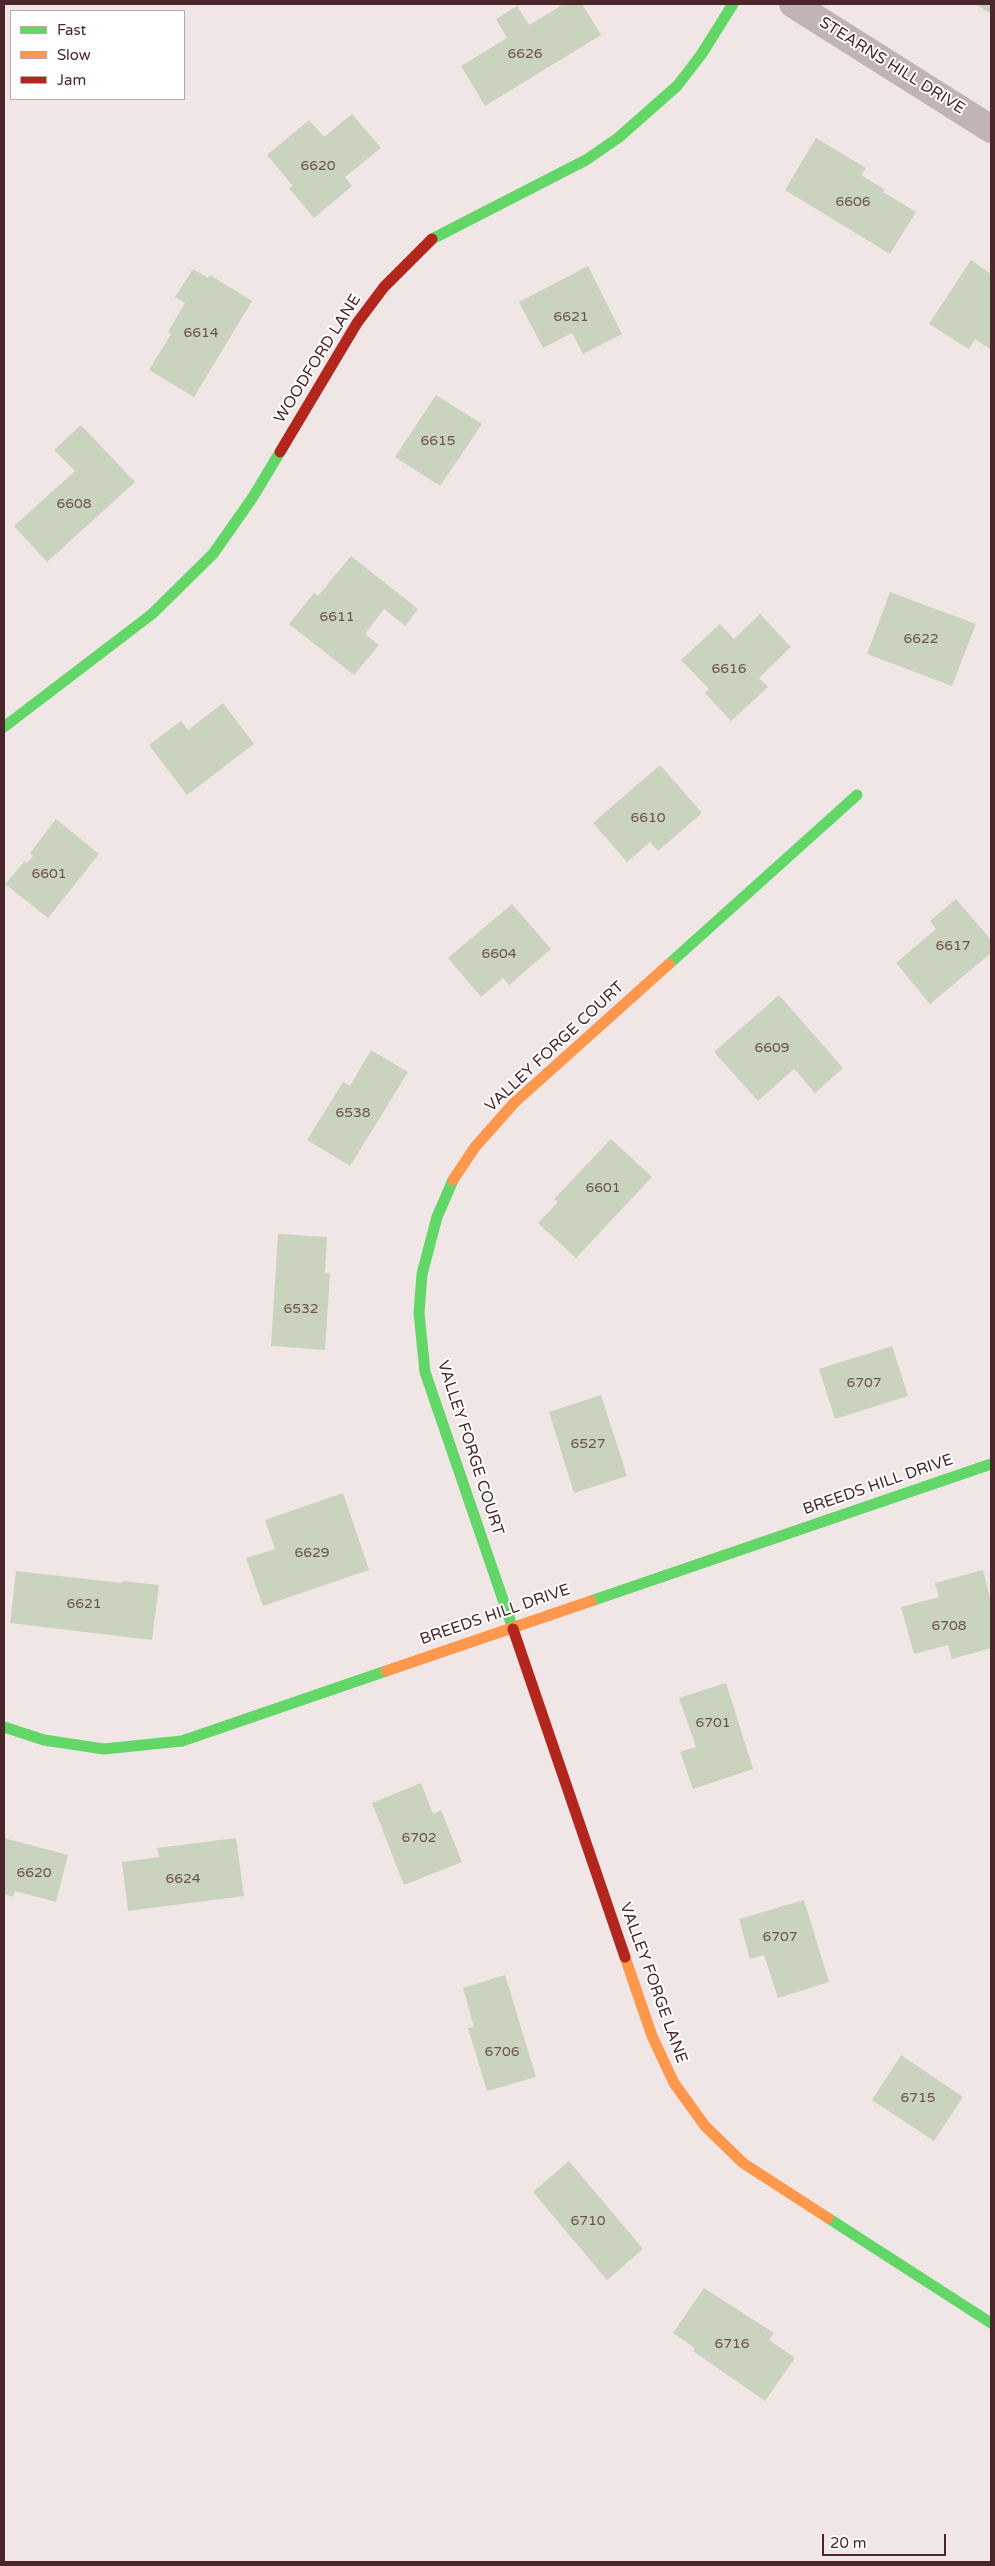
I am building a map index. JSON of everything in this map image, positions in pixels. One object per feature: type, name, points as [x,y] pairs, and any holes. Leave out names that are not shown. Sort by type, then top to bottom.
[{"type":"street","name":"WOODFORD LANE","points":[[4,727],[152,614],[213,554],[248,504],[357,323],[384,287],[432,239],[462,222],[578,165],[618,138],[676,86],[701,55],[734,4]]},
{"type":"street","name":"STEARNS HILL DRIVE","points":[[793,4],[991,129]]},
{"type":"street","name":"VALLEY FORGE COURT","points":[[512,1626],[426,1372],[419,1313],[422,1274],[437,1217],[453,1180],[474,1147],[514,1103],[857,795]]},
{"type":"street","name":"BREEDS HILL DRIVE","points":[[4,1727],[44,1740],[104,1749],[182,1741],[512,1626],[991,1464]]},
{"type":"street","name":"VALLEY FORGE LANE","points":[[512,1626],[652,2036],[674,2083],[705,2126],[743,2163],[991,2323]]},
{"type":"building","points":[[564,4],[582,4],[601,35],[485,106],[461,66],[507,38],[496,19],[517,6],[529,25]]},
{"type":"building","points":[[975,4],[991,4],[991,12],[990,13]]},
{"type":"building","points":[[352,114],[381,148],[345,177],[352,186],[314,218],[289,188],[293,186],[267,155],[309,120],[324,137]]},
{"type":"building","points":[[816,138],[866,168],[861,175],[885,190],[883,192],[916,212],[890,254],[785,190]]},
{"type":"building","points":[[971,260],[991,274],[991,350],[975,339],[969,349],[929,324]]},
{"type":"building","points":[[588,266],[622,334],[583,354],[572,333],[543,348],[519,302]]},
{"type":"building","points":[[193,269],[208,278],[210,275],[252,301],[194,397],[149,370],[171,334],[168,332],[185,303],[175,297]]},
{"type":"building","points":[[436,395],[482,424],[440,486],[395,457]]},
{"type":"building","points":[[81,425],[135,482],[47,562],[14,526],[75,471],[54,450]]},
{"type":"building","points":[[351,556],[418,609],[405,626],[384,609],[365,634],[379,645],[354,675],[289,624],[314,593],[318,596]]},
{"type":"building","points":[[890,592],[976,624],[952,686],[867,654]]},
{"type":"building","points":[[760,614],[791,647],[759,678],[768,687],[731,721],[705,693],[709,689],[681,660],[720,624],[734,639]]},
{"type":"building","points":[[223,703],[254,744],[187,795],[149,745],[181,721],[188,730]]},
{"type":"building","points":[[660,765],[702,813],[658,851],[650,842],[627,862],[593,823]]},
{"type":"building","points":[[56,819],[99,854],[48,918],[5,884],[25,861],[27,863],[33,856],[30,853]]},
{"type":"building","points":[[956,899],[991,940],[991,953],[930,1004],[896,963],[936,929],[930,921]]},
{"type":"building","points":[[512,904],[551,949],[509,985],[503,978],[481,997],[448,958]]},
{"type":"building","points":[[779,995],[843,1068],[815,1093],[794,1069],[758,1101],[714,1052]]},
{"type":"building","points":[[371,1050],[408,1072],[350,1166],[307,1140],[343,1082],[350,1086]]},
{"type":"building","points":[[611,1139],[652,1177],[576,1258],[538,1223],[558,1202],[554,1199]]},
{"type":"building","points":[[278,1234],[327,1237],[325,1273],[330,1273],[325,1350],[271,1346]]},
{"type":"building","points":[[892,1346],[908,1396],[835,1419],[819,1369]]},
{"type":"building","points":[[601,1395],[627,1476],[574,1493],[549,1412]]},
{"type":"building","points":[[343,1493],[369,1570],[263,1606],[246,1558],[275,1549],[265,1520]]},
{"type":"building","points":[[983,1570],[991,1601],[991,1648],[952,1659],[948,1645],[914,1654],[901,1607],[939,1597],[935,1583]]},
{"type":"building","points":[[16,1571],[122,1583],[123,1581],[159,1585],[152,1640],[10,1623]]},
{"type":"building","points":[[726,1683],[753,1769],[693,1789],[680,1752],[696,1747],[679,1698]]},
{"type":"building","points":[[421,1783],[433,1814],[441,1810],[462,1862],[404,1885],[372,1803]]},
{"type":"building","points":[[4,1838],[68,1855],[56,1902],[15,1891],[13,1897],[4,1894]]},
{"type":"building","points":[[236,1838],[244,1896],[128,1911],[122,1862],[159,1857],[157,1848]]},
{"type":"building","points":[[804,1900],[829,1982],[778,1998],[764,1955],[750,1959],[739,1919]]},
{"type":"building","points":[[505,1975],[536,2077],[487,2091],[468,2028],[474,2027],[463,1988]]},
{"type":"building","points":[[901,2055],[963,2097],[934,2141],[872,2100]]},
{"type":"building","points":[[569,2161],[643,2249],[607,2280],[533,2192]]},
{"type":"building","points":[[704,2288],[774,2333],[769,2340],[795,2358],[765,2401],[693,2351],[695,2348],[673,2333]]},
{"type":"traffic: fast","points":[[432,239],[586,160],[618,138],[677,86],[701,55],[733,4]]},
{"type":"traffic: fast","points":[[4,727],[152,614],[213,554],[253,497],[280,452]]},
{"type":"traffic: fast","points":[[669,964],[857,795]]},
{"type":"traffic: fast","points":[[453,1180],[437,1217],[422,1274],[419,1313],[425,1372],[513,1629]]},
{"type":"traffic: fast","points":[[591,1601],[991,1464]]},
{"type":"traffic: fast","points":[[4,1727],[44,1740],[104,1749],[182,1741],[386,1671]]},
{"type":"traffic: fast","points":[[828,2218],[991,2323]]},
{"type":"traffic: slow","points":[[453,1180],[475,1147],[514,1103],[669,964]]},
{"type":"traffic: slow","points":[[386,1671],[591,1601]]},
{"type":"traffic: slow","points":[[625,1957],[652,2036],[674,2083],[705,2126],[743,2163],[828,2218]]},
{"type":"traffic: jam","points":[[280,452],[357,323],[384,287],[432,239]]},
{"type":"traffic: jam","points":[[513,1629],[625,1957]]}]
